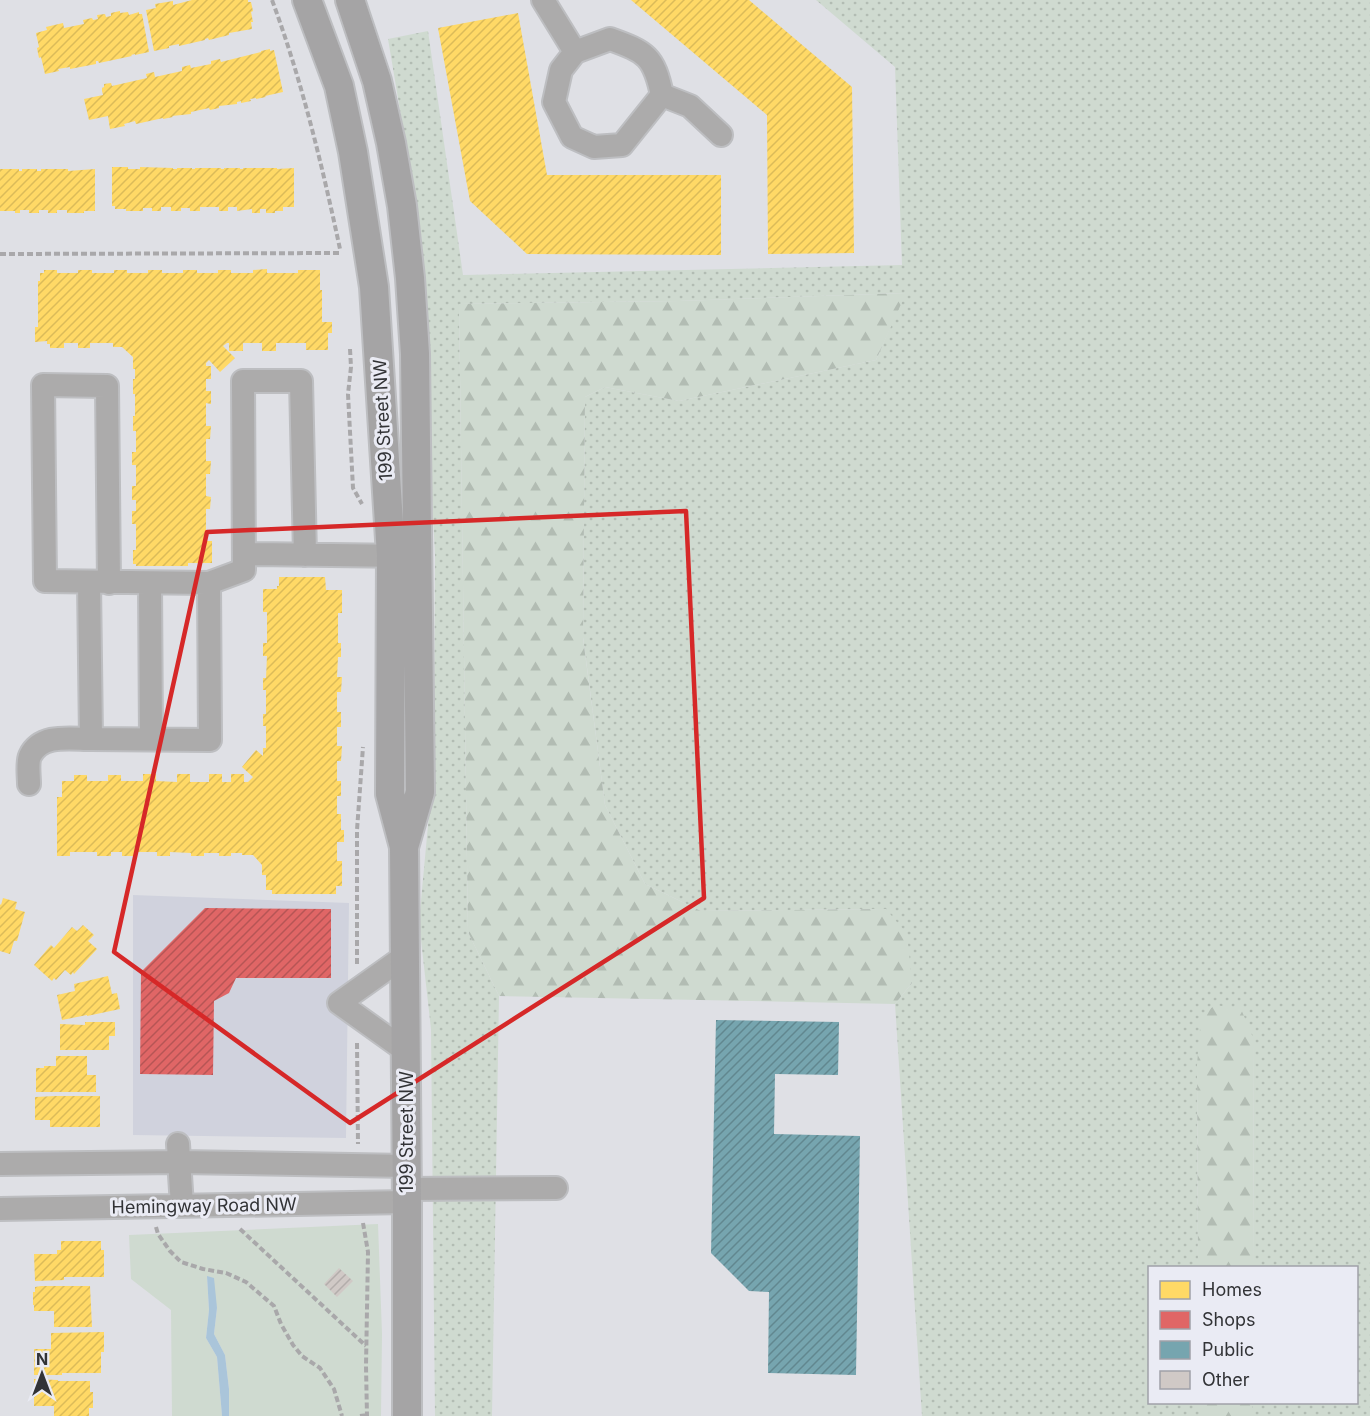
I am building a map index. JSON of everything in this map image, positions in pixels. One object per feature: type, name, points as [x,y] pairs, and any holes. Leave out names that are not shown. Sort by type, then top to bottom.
[{"type":"main road","name":"199 Street NW","points":[[307,0],[339,86],[353,152],[373,277],[404,556],[420,792],[404,848],[407,1416]]},
{"type":"main road","name":"199 Street NW","points":[[350,0],[377,81],[402,206],[410,278],[415,354],[404,556]]},
{"type":"street","points":[[543,0],[575,52]]},
{"type":"street","points":[[610,39],[632,47],[648,58],[658,75],[662,95],[622,145],[594,147],[572,137],[554,102],[561,70],[575,52],[610,39]]},
{"type":"street","points":[[662,95],[690,106],[721,135]]},
{"type":"street","points":[[91,739],[99,582],[107,386],[43,385],[45,581],[99,582],[150,583],[209,583],[244,570],[243,381],[301,381],[305,555]]},
{"type":"street","points":[[244,554],[404,556]]},
{"type":"street","points":[[150,583],[151,739]]},
{"type":"street","points":[[29,784],[30,756],[40,743],[57,739],[210,740],[209,583]]},
{"type":"street","points":[[405,956],[339,1003],[406,1051]]},
{"type":"street","points":[[179,1153],[182,1206]]},
{"type":"street","points":[[0,1164],[179,1153],[407,1186],[556,1188]]},
{"type":"street","name":"Hemingway Road NW","points":[[0,1209],[363,1203],[407,1186]]},
{"type":"path","points":[[0,254],[341,253]]},
{"type":"path","points":[[360,1416],[367,1415],[366,1346],[369,1252],[363,1226],[363,1203]]},
{"type":"path","points":[[151,1207],[158,1234],[181,1262],[226,1273],[246,1282],[274,1306],[293,1345],[302,1356],[320,1368],[334,1389],[342,1416]]},
{"type":"path","points":[[240,1229],[366,1346]]},
{"type":"highlighted area","points":[[686,511],[704,898],[350,1123],[114,952],[207,532]]},
{"type":"shaded area","points":[[133,895],[349,903],[346,1138],[133,1135]]},
{"type":"green space","points":[[816,0],[1370,0],[1370,1416],[1252,1416],[1252,1404],[1358,1404],[1358,1266],[1253,1266],[1254,1040],[1197,1065],[1198,1266],[1148,1266],[1148,1404],[1199,1404],[1199,1416],[922,1416],[895,1004],[912,983],[886,909],[701,911],[645,884],[605,805],[583,637],[585,397],[605,387],[679,401],[876,360],[905,293],[679,301],[459,304],[468,932],[499,996],[492,1416],[435,1416],[431,1029],[419,922],[434,761],[435,555],[427,399],[427,302],[421,234],[388,39],[428,31],[463,275],[902,265],[895,67]]},
{"type":"green space","points":[[906,293],[876,360],[679,401],[605,387],[585,397],[583,638],[605,805],[645,884],[701,911],[886,909],[907,934],[912,983],[895,1004],[499,996],[468,932],[459,304],[679,301]]},
{"type":"green space","points":[[1215,1005],[1241,1009],[1254,1040],[1253,1266],[1198,1266],[1197,1065],[1201,1016]]},
{"type":"green space","points":[[378,1224],[382,1334],[381,1416],[229,1416],[225,1355],[214,1334],[217,1308],[207,1276],[209,1310],[206,1338],[217,1357],[222,1416],[172,1416],[171,1310],[131,1279],[129,1235]]},
{"type":"green space","points":[[1199,1404],[1252,1404],[1252,1416],[1199,1416]]},
{"type":"water","points":[[207,1276],[214,1278],[217,1308],[214,1334],[225,1355],[229,1416],[222,1416],[217,1357],[206,1338],[209,1310]]},
{"type":"building: Homes","points":[[192,0],[248,0],[251,2],[253,11],[251,12],[252,29],[154,51],[146,10],[156,8],[155,4],[173,1],[173,5]]},
{"type":"building: Homes","points":[[631,0],[749,0],[852,87],[854,253],[768,254],[767,115]]},
{"type":"building: Homes","points":[[120,11],[120,13],[128,12],[129,15],[139,12],[142,14],[149,52],[99,63],[96,61],[96,64],[70,69],[70,67],[58,69],[59,71],[45,74],[41,57],[39,58],[36,33],[47,30],[46,27],[63,23],[64,28],[84,24],[83,20],[98,19],[97,15],[111,16],[111,13]]},
{"type":"building: Homes","points":[[518,13],[547,175],[721,175],[721,255],[527,254],[470,201],[438,28]]},
{"type":"building: Homes","points":[[270,49],[270,51],[274,50],[283,92],[210,110],[209,108],[191,112],[191,114],[136,124],[135,121],[110,129],[108,116],[89,120],[84,99],[103,95],[104,84],[111,83],[112,86],[147,78],[146,74],[154,72],[155,77],[182,71],[182,67],[190,65],[191,68],[211,64],[211,61],[220,59],[221,62]]},
{"type":"building: Homes","points":[[112,167],[128,167],[128,169],[140,169],[140,167],[294,168],[294,207],[283,207],[283,211],[275,211],[275,213],[266,213],[266,209],[260,209],[260,213],[252,213],[252,209],[237,211],[237,207],[228,207],[228,211],[219,211],[219,207],[200,207],[200,211],[181,208],[181,211],[171,211],[171,207],[161,207],[161,211],[152,211],[152,208],[143,208],[143,211],[115,209],[115,206],[112,206]]},
{"type":"building: Homes","points":[[0,169],[22,171],[22,169],[37,169],[41,171],[41,169],[68,169],[68,171],[95,169],[95,211],[67,213],[67,210],[57,210],[57,213],[48,213],[48,210],[39,210],[39,213],[29,213],[29,210],[20,210],[20,213],[15,213],[15,211],[0,211]]},
{"type":"building: Homes","points":[[267,269],[267,273],[320,270],[322,322],[332,322],[332,333],[328,333],[328,350],[306,350],[306,343],[276,343],[276,351],[262,351],[262,343],[243,343],[243,351],[229,351],[229,343],[227,343],[223,346],[235,358],[220,372],[209,360],[206,363],[206,366],[211,366],[211,379],[206,379],[206,391],[211,391],[211,404],[206,403],[206,426],[211,426],[210,439],[206,439],[206,461],[211,461],[210,474],[206,474],[206,496],[211,497],[210,509],[206,509],[206,541],[212,541],[212,563],[188,563],[188,566],[136,566],[133,564],[133,550],[136,550],[136,524],[132,524],[132,511],[136,511],[136,500],[132,500],[132,486],[136,486],[136,465],[132,465],[132,452],[136,452],[136,431],[133,431],[135,369],[133,369],[133,357],[122,347],[113,347],[113,343],[90,343],[90,348],[78,348],[78,343],[64,343],[64,348],[50,348],[47,341],[35,342],[35,327],[38,327],[40,273],[44,273],[44,270],[57,270],[57,273],[92,270],[92,273],[114,273],[114,270],[127,270],[127,273],[148,273],[148,270],[162,270],[162,273],[183,273],[183,270],[197,270],[197,273],[218,273],[218,270],[231,270],[231,273],[253,273],[253,270]]},
{"type":"building: Homes","points":[[279,577],[325,577],[326,590],[342,590],[342,613],[338,613],[338,643],[341,643],[341,657],[338,657],[337,677],[342,677],[341,692],[337,692],[337,712],[341,712],[341,727],[337,727],[337,746],[342,746],[341,761],[337,761],[337,781],[341,781],[341,796],[337,796],[337,814],[341,814],[344,842],[337,842],[337,861],[342,861],[342,886],[336,886],[336,894],[272,894],[272,890],[266,890],[266,875],[262,875],[262,865],[253,855],[242,855],[242,853],[231,853],[231,856],[204,853],[204,856],[191,856],[191,853],[170,852],[170,856],[157,856],[157,852],[135,852],[135,856],[122,856],[122,852],[111,852],[111,856],[97,856],[97,852],[70,852],[70,856],[57,856],[57,797],[62,797],[62,781],[74,781],[74,775],[87,775],[87,781],[108,781],[108,775],[121,775],[121,781],[143,781],[143,774],[156,774],[156,781],[177,782],[177,774],[190,774],[190,782],[209,782],[209,774],[222,774],[222,782],[231,782],[231,774],[244,774],[244,782],[248,782],[253,777],[242,767],[256,750],[263,756],[263,748],[266,748],[266,726],[263,726],[263,714],[266,714],[266,690],[263,690],[263,678],[266,678],[267,656],[263,656],[263,643],[267,643],[267,612],[263,612],[263,589],[277,589]]},
{"type":"building: Homes","points":[[3,898],[17,902],[15,909],[25,912],[17,941],[14,941],[10,954],[0,951],[0,904]]},
{"type":"building: Homes","points":[[83,925],[94,935],[88,941],[97,949],[74,974],[73,972],[71,975],[65,970],[56,980],[54,978],[52,981],[34,965],[51,945],[54,948],[72,927],[77,931]]},
{"type":"building: Homes","points":[[108,976],[112,994],[117,993],[120,1009],[62,1020],[57,995],[75,991],[74,984]]},
{"type":"building: Homes","points":[[85,1022],[115,1022],[115,1036],[109,1036],[109,1050],[60,1050],[60,1024],[85,1025]]},
{"type":"building: Homes","points":[[56,1056],[87,1056],[87,1075],[96,1075],[96,1092],[36,1092],[36,1068],[56,1066]]},
{"type":"building: Homes","points":[[100,1096],[100,1127],[50,1127],[50,1120],[35,1120],[35,1097]]},
{"type":"building: Homes","points":[[61,1241],[101,1241],[101,1250],[104,1250],[104,1277],[64,1277],[64,1280],[35,1281],[34,1254],[57,1254],[57,1250],[61,1250]]},
{"type":"building: Homes","points":[[90,1286],[92,1327],[54,1327],[54,1311],[34,1311],[33,1292],[35,1292],[35,1287]]},
{"type":"building: Homes","points":[[104,1332],[101,1373],[34,1375],[34,1349],[51,1349],[51,1333]]},
{"type":"building: Homes","points":[[34,1379],[90,1381],[93,1408],[89,1408],[89,1416],[54,1416],[54,1406],[34,1406]]},
{"type":"building: Shops","points":[[205,908],[331,909],[331,978],[236,978],[229,993],[214,1001],[213,1075],[140,1074],[141,972]]},
{"type":"building: Public","points":[[716,1020],[839,1022],[838,1075],[775,1074],[774,1134],[860,1136],[856,1375],[768,1373],[769,1292],[749,1291],[711,1253]]},
{"type":"building: Other","points":[[339,1268],[353,1281],[337,1297],[324,1284]]}]
